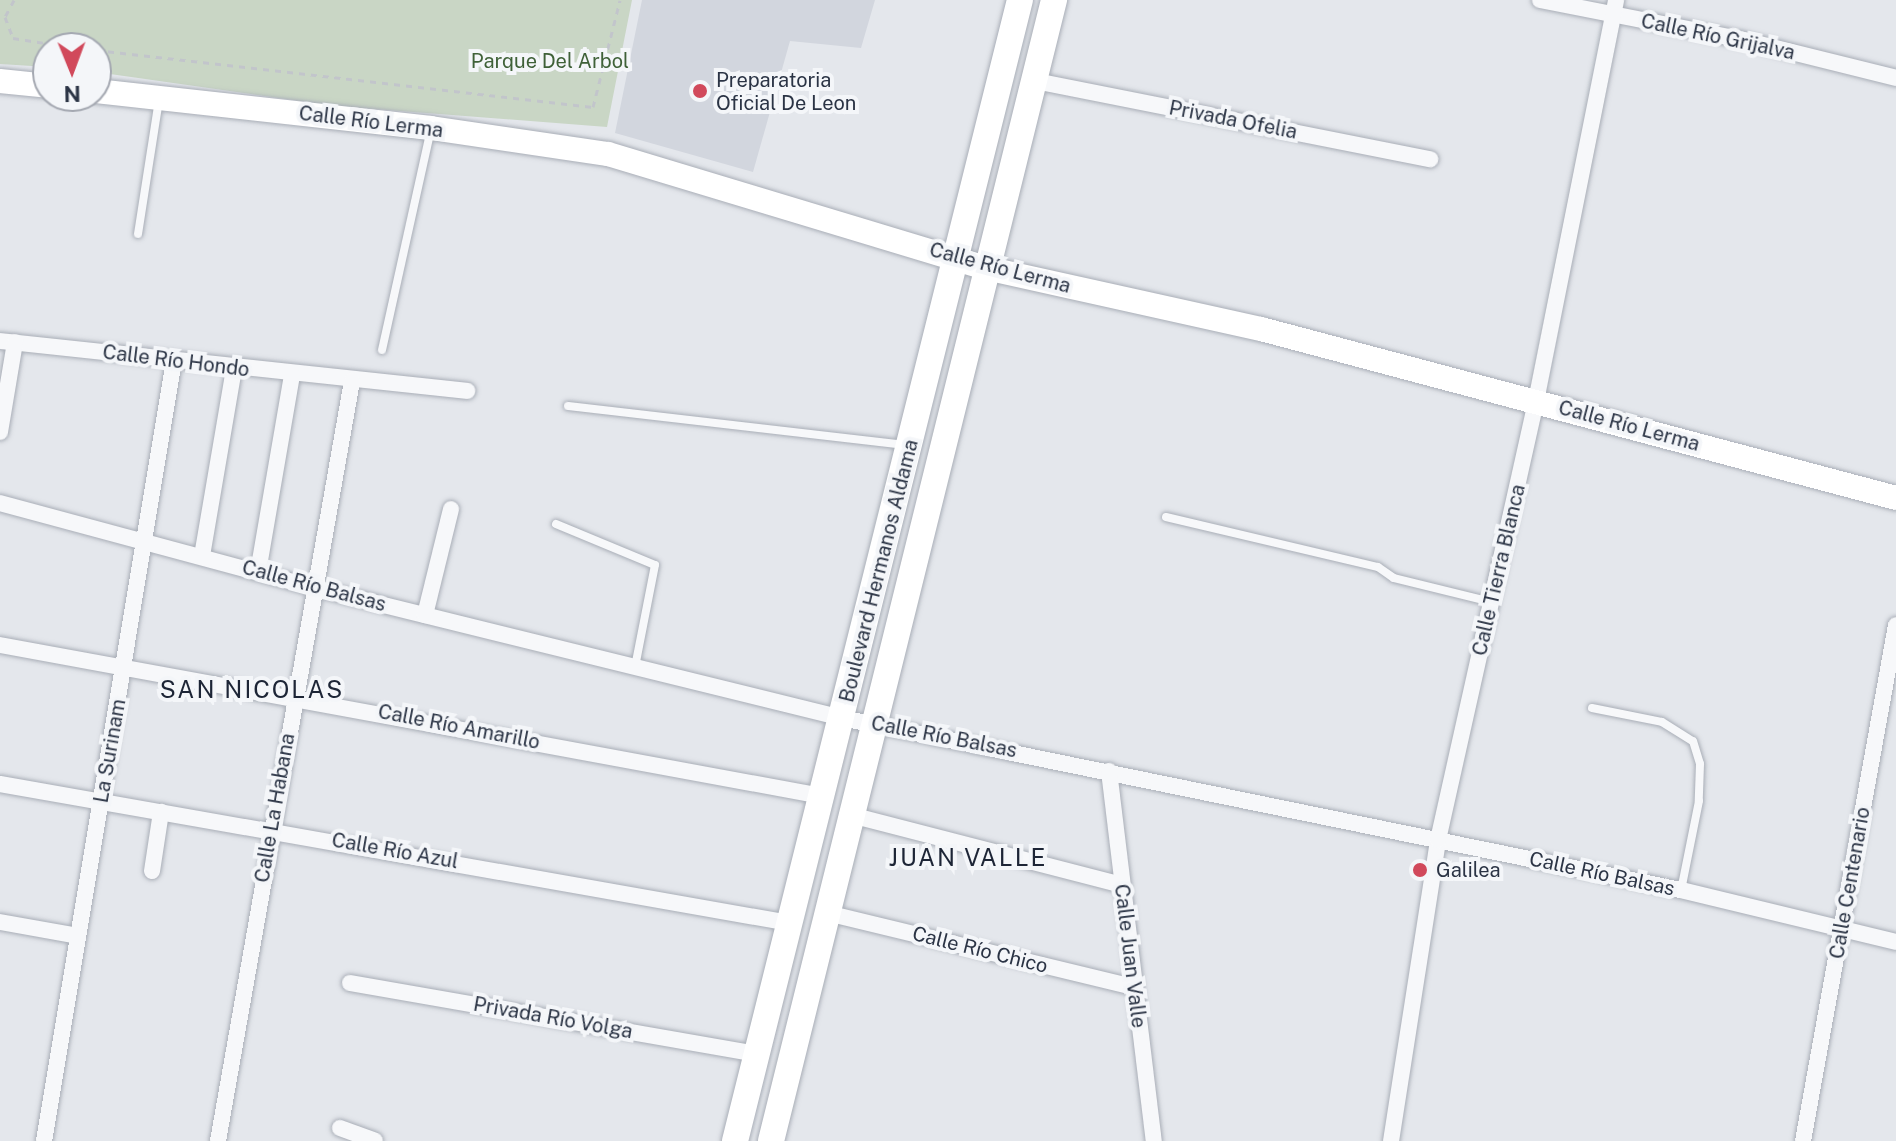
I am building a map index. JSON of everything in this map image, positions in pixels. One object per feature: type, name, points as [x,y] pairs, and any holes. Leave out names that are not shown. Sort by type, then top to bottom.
[{"type":"main road","name":"Boulevard Hermanos Aldama","points":[[735,1141],[1020,0]]},
{"type":"main road","name":"Boulevard Hermanos Aldama","points":[[771,1141],[990,269],[1054,0]]},
{"type":"street","name":"Calle Río Grijalva","points":[[1540,0],[1615,8],[1896,78]]},
{"type":"street","name":"Calle Tierra Blanca","points":[[1391,1141],[1438,840],[1536,401],[1615,8]]},
{"type":"street","points":[[0,81],[32,84]]},
{"type":"street","name":"Privada Ofelia","points":[[1035,81],[1430,159]]},
{"type":"street","name":"Calle Río Lerma","points":[[112,93],[431,128],[608,154],[990,269],[1261,329],[1896,498]]},
{"type":"street","points":[[0,432],[8,341]]},
{"type":"street","name":"Calle Río Hondo","points":[[8,341],[292,375],[467,391]]},
{"type":"street","name":"La Surinam","points":[[44,1141],[126,667],[174,361]]},
{"type":"street","points":[[202,556],[234,368]]},
{"type":"street","points":[[258,572],[292,375]]},
{"type":"street","name":"Calle La Habana","points":[[218,1141],[352,381]]},
{"type":"street","name":"Calle Río Balsas","points":[[0,503],[315,588],[842,718],[1681,890],[1896,942]]},
{"type":"street","points":[[425,615],[451,509]]},
{"type":"street","name":"Calle Centenario","points":[[1803,1141],[1896,625]]},
{"type":"street","name":"Calle Río Amarillo","points":[[0,645],[295,695],[822,796]]},
{"type":"street","name":"Calle Juan Valle","points":[[1109,771],[1154,1141]]},
{"type":"street","name":"Calle Río Azul","points":[[0,784],[101,803],[272,828],[789,923]]},
{"type":"street","points":[[152,871],[161,812]]},
{"type":"street","points":[[851,815],[1121,885]]},
{"type":"street","name":"Calle Río Chico","points":[[827,913],[1134,987]]},
{"type":"street","points":[[0,922],[78,936]]},
{"type":"street","name":"Privada Río Volga","points":[[350,983],[757,1054]]},
{"type":"street","points":[[340,1128],[375,1141]]},
{"type":"lane","points":[[138,234],[159,98]]},
{"type":"lane","points":[[382,350],[431,128]]},
{"type":"lane","points":[[568,406],[910,446]]},
{"type":"lane","points":[[1166,517],[1378,567],[1394,578],[1491,602]]},
{"type":"lane","points":[[556,524],[655,565],[635,667]]},
{"type":"lane","points":[[1592,708],[1662,722],[1693,741],[1700,764],[1699,801],[1681,890]]},
{"type":"path","points":[[14,0],[5,17],[13,38],[32,41]]},
{"type":"path","points":[[112,52],[593,107],[620,0]]},
{"type":"shaded area","name":"Preparatoria Oficial De Leon","points":[[642,0],[875,0],[861,48],[790,41],[753,172],[615,133]]},
{"type":"green space","name":"Parque Del Arbol","points":[[0,0],[632,0],[607,127],[336,106],[112,74],[112,32],[32,32],[32,66],[0,64]]},
{"type":"place","name":"Preparatoria Oficial De Leon","points":[[700,91]]},
{"type":"place","name":"Galilea","points":[[1420,870]]},
{"type":"district","name":"SAN NICOLAS","points":[[252,690]]},
{"type":"district","name":"JUAN VALLE","points":[[968,858]]}]
